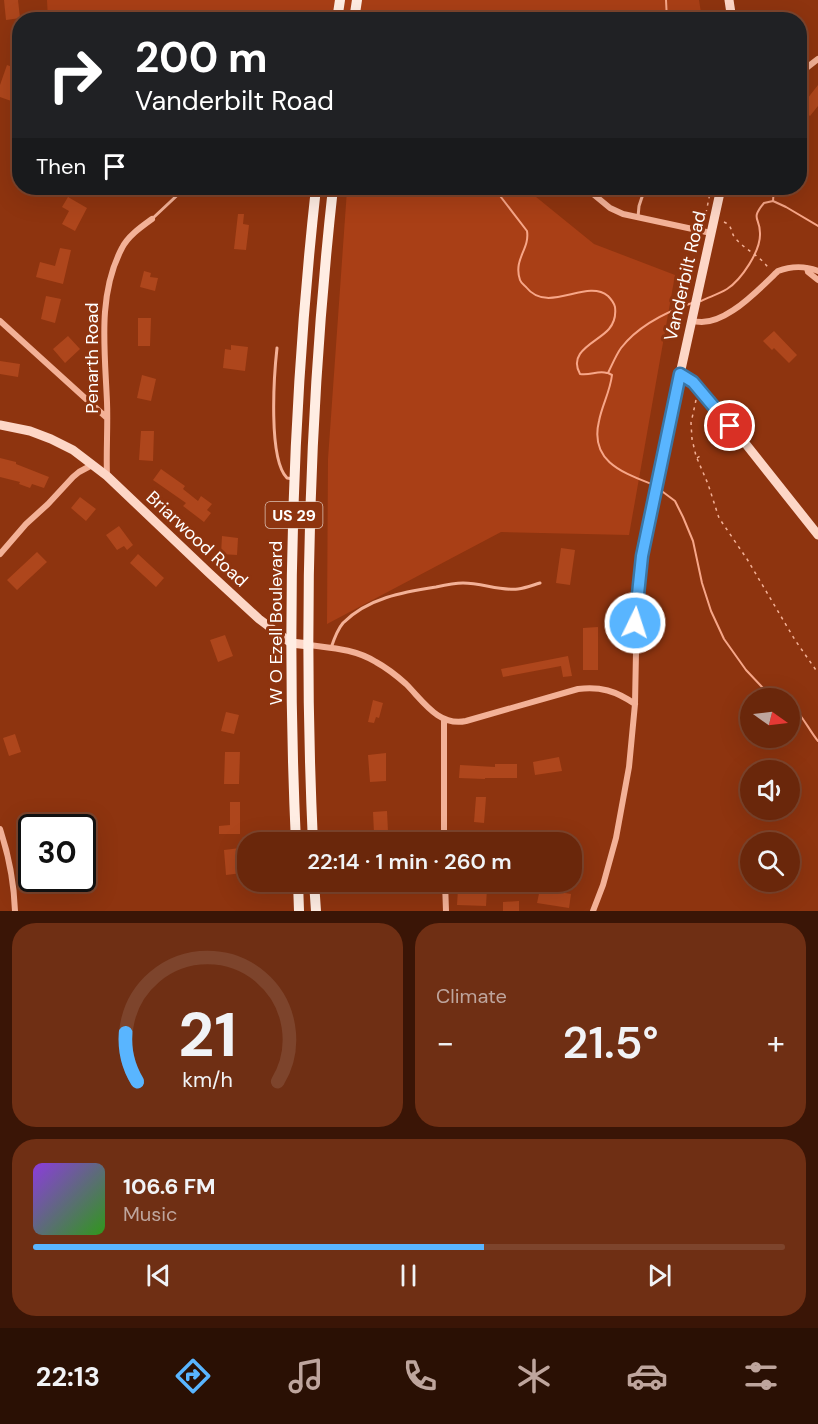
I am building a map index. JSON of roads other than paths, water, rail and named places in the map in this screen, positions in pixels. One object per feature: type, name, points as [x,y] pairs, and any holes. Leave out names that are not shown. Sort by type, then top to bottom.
[{"type":"main road","name":"W O Ezell Boulevard","points":[[295,832],[291,643],[295,481],[303,327],[315,195]]},
{"type":"main road","name":"W O Ezell Boulevard","points":[[312,832],[309,570],[321,308],[332,195]]},
{"type":"main road","points":[[295,481],[312,482]]},
{"type":"main road","points":[[298,892],[299,911]]},
{"type":"main road","points":[[315,892],[316,911]]},
{"type":"street","points":[[594,195],[610,208],[623,214],[711,233]]},
{"type":"street","name":"Vanderbilt Road","points":[[680,374],[719,195]]},
{"type":"street","name":"Penarth Road","points":[[107,476],[104,331],[106,299],[115,263],[123,246],[129,237],[152,219]]},
{"type":"street","points":[[692,319],[704,323],[728,314],[778,271],[787,268],[807,268],[818,271]]},
{"type":"street","points":[[807,268],[808,272],[818,280]]},
{"type":"street","points":[[0,321],[107,419]]},
{"type":"street","points":[[593,911],[616,838],[629,767],[634,704],[637,600],[642,556],[680,374],[693,382],[818,535]]},
{"type":"street","name":"Briarwood Road","points":[[0,425],[30,431],[73,450],[107,476],[259,619],[291,643]]},
{"type":"street","points":[[0,554],[73,477],[92,465]]},
{"type":"street","points":[[291,643],[351,651],[363,655],[386,668],[444,719],[455,722],[590,687],[614,692],[634,704]]},
{"type":"street","points":[[444,719],[444,832]]},
{"type":"street","points":[[0,829],[13,881],[15,911]]},
{"type":"street","points":[[445,892],[446,911]]},
{"type":"lane","points":[[152,219],[178,195]]},
{"type":"lane","points":[[638,217],[643,195]]},
{"type":"lane","points":[[277,348],[274,421],[276,447],[282,471],[287,478],[295,481]]},
{"type":"lane","points":[[332,648],[336,633],[342,624],[358,611],[378,600],[409,591],[460,583],[518,589],[540,583]]},
{"type":"waterway","points":[[666,0],[667,12]]},
{"type":"waterway","points":[[499,195],[527,231],[518,273],[523,284],[535,295],[545,298],[589,291],[608,296],[613,303],[615,313],[611,327],[581,353],[577,366],[580,374],[607,373]]},
{"type":"waterway","points":[[773,195],[773,201]]},
{"type":"waterway","points":[[701,301],[727,289],[749,264],[759,240],[760,228],[757,213],[764,203],[773,201],[818,226]]},
{"type":"waterway","points":[[654,485],[631,476],[612,464],[599,447],[597,435],[599,421],[612,375],[608,373],[621,348],[644,326],[692,303]]},
{"type":"waterway","points":[[659,489],[675,501],[683,517],[693,541],[711,611],[724,639],[746,670],[763,688]]},
{"type":"waterway","points":[[800,715],[818,741]]}]
